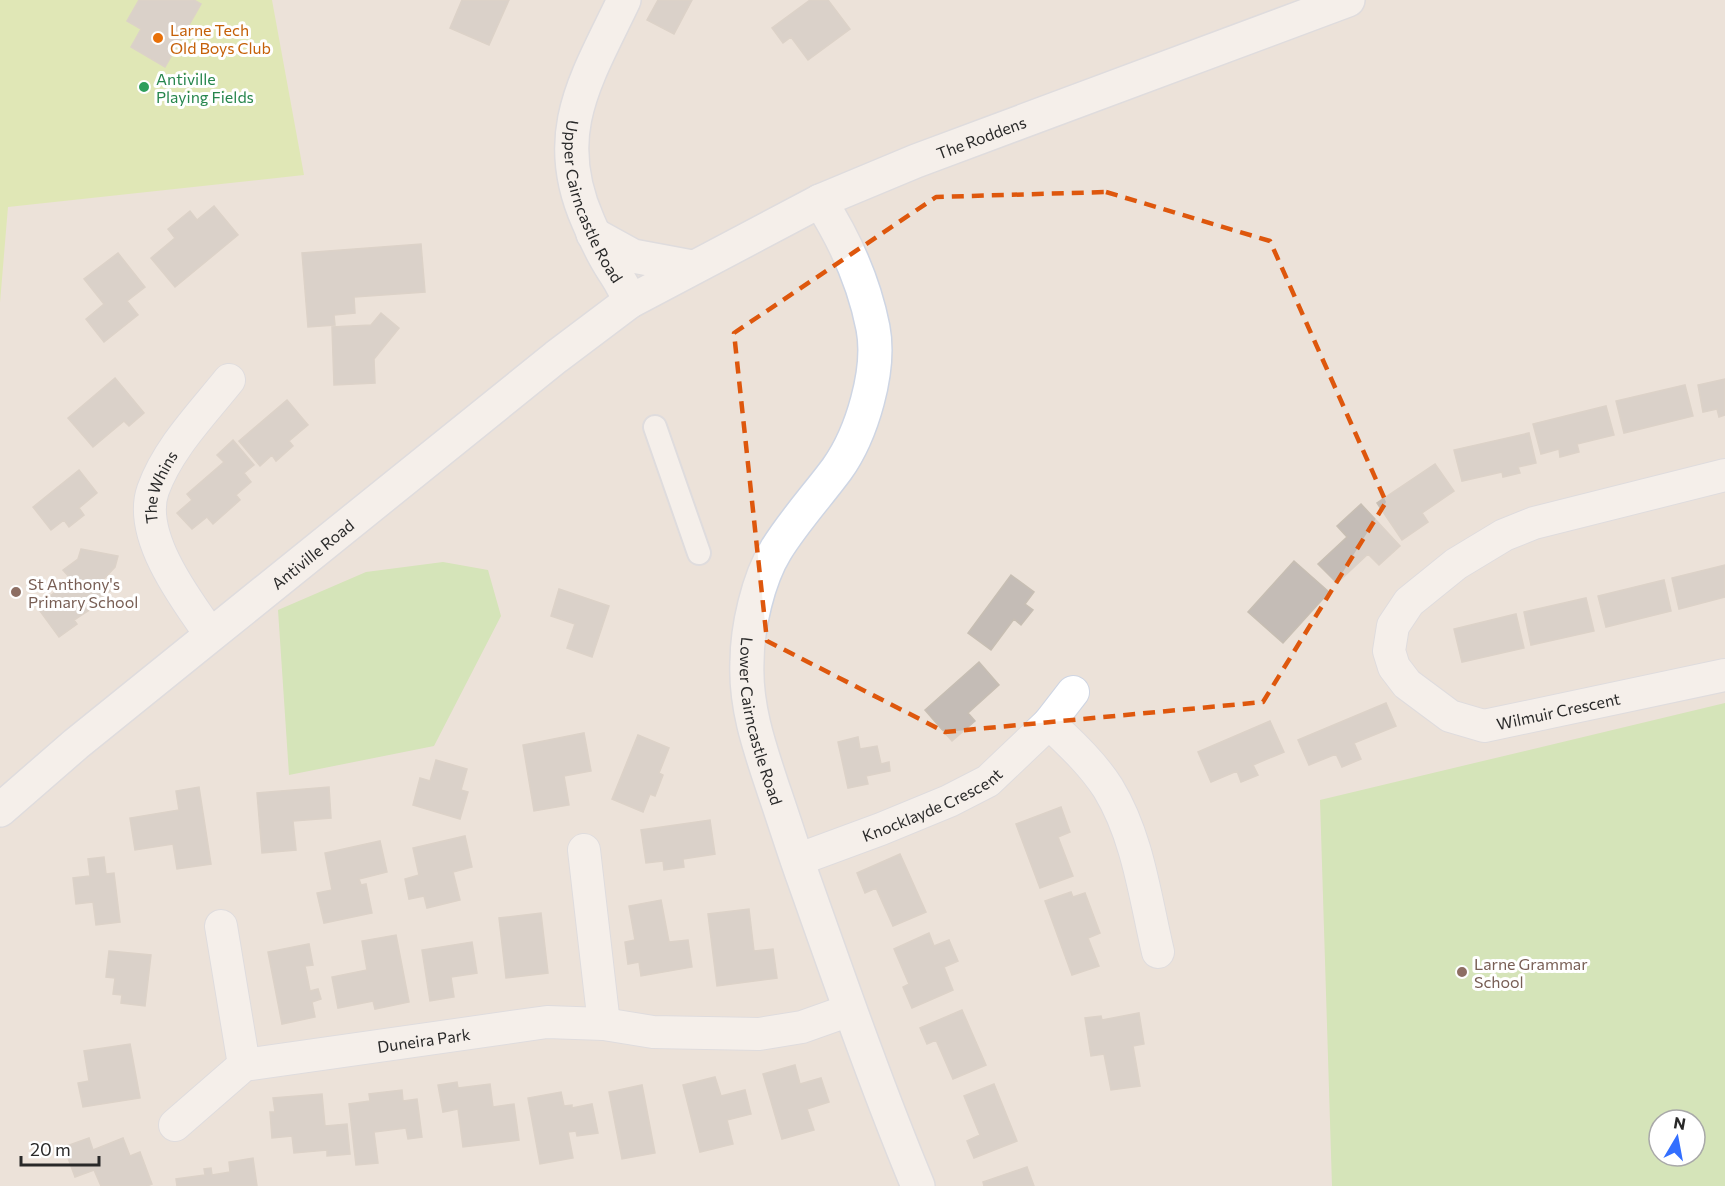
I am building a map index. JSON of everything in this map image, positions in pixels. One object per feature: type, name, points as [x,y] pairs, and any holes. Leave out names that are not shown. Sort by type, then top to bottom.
[{"type":"street","name":"Upper Cairncastle Road","points":[[624,0],[590,71],[573,117],[571,157],[581,206],[593,234],[625,288],[629,302]]},
{"type":"street","name":"The Roddens","points":[[629,302],[820,201],[927,157],[1348,0]]},
{"type":"street","name":"Lower Cairncastle Road","points":[[820,201],[848,248],[865,297],[874,330],[873,369],[867,408],[854,440],[839,467],[776,550],[764,574],[752,624],[747,662],[754,733],[850,1010],[918,1186]]},
{"type":"street","points":[[593,234],[633,256],[692,267]]},
{"type":"street","name":"Antiville Road","points":[[0,810],[76,744],[556,357],[629,302]]},
{"type":"street","name":"The Whins","points":[[211,635],[183,596],[160,555],[150,522],[153,491],[175,448],[230,380]]},
{"type":"street","points":[[655,427],[699,553]]},
{"type":"street","name":"Wilmuir Crescent","points":[[1725,476],[1534,524],[1504,535],[1456,564],[1409,602],[1393,626],[1389,651],[1394,667],[1407,684],[1449,716],[1484,726],[1725,675]]},
{"type":"street","name":"Knocklayde Crescent","points":[[797,860],[969,792],[996,774],[1049,723],[1073,692]]},
{"type":"street","points":[[1049,723],[1100,777],[1124,820],[1136,857],[1158,952]]},
{"type":"street","points":[[584,850],[604,1024]]},
{"type":"street","points":[[175,1125],[244,1065],[221,926]]},
{"type":"street","name":"Duneira Park","points":[[244,1065],[538,1023],[604,1024],[653,1032],[759,1034],[802,1027],[850,1010]]},
{"type":"highlighted area","points":[[1106,192],[1270,241],[1386,502],[1263,702],[945,732],[767,641],[734,333],[936,197]]},
{"type":"green space","name":"Antiville Playing Fields","points":[[0,0],[272,0],[304,175],[8,207],[0,303]]},
{"type":"green space","points":[[443,562],[488,570],[501,616],[434,746],[289,775],[278,610],[366,572]]},
{"type":"green space","name":"Larne Grammar School","points":[[1725,703],[1725,1186],[1332,1186],[1320,800]]},
{"type":"building","name":"Larne Tech Old Boys Club","points":[[139,0],[194,0],[201,4],[165,67],[131,47],[141,29],[127,21]]},
{"type":"building","points":[[462,0],[509,0],[489,45],[450,28]]},
{"type":"building","points":[[658,0],[692,0],[674,34],[647,20]]},
{"type":"building","points":[[810,0],[828,0],[850,29],[808,60],[791,37],[783,43],[772,28]]},
{"type":"building","points":[[214,206],[238,235],[175,287],[151,258],[175,238],[168,229],[190,211],[197,220]]},
{"type":"building","points":[[421,244],[425,292],[354,297],[355,313],[334,315],[335,325],[308,327],[302,253]]},
{"type":"building","points":[[118,253],[145,287],[127,301],[138,315],[104,342],[86,319],[104,304],[84,279]]},
{"type":"building","points":[[381,313],[399,328],[374,359],[375,383],[334,385],[332,327],[371,325]]},
{"type":"building","points":[[115,378],[144,413],[129,426],[124,421],[93,447],[68,418]]},
{"type":"building","points":[[1725,379],[1725,415],[1719,417],[1717,409],[1703,412],[1698,385]]},
{"type":"building","points":[[1685,385],[1693,416],[1624,433],[1616,401]]},
{"type":"building","points":[[287,400],[308,425],[289,441],[293,446],[276,461],[272,455],[260,466],[239,441]]},
{"type":"building","points":[[1606,406],[1614,435],[1577,444],[1579,452],[1560,457],[1559,449],[1541,454],[1533,424]]},
{"type":"building","points":[[1529,433],[1536,463],[1518,467],[1520,473],[1503,477],[1502,472],[1462,481],[1454,450]]},
{"type":"building","points":[[233,440],[254,465],[244,473],[251,482],[236,495],[240,500],[213,524],[207,517],[192,529],[177,513],[192,500],[187,494],[224,462],[217,455]]},
{"type":"building","points":[[1435,464],[1454,491],[1422,513],[1428,522],[1402,540],[1377,503]]},
{"type":"building","points":[[79,470],[97,493],[79,508],[84,515],[69,527],[64,520],[51,530],[33,507]]},
{"type":"building","points":[[1361,504],[1400,546],[1379,565],[1368,554],[1337,583],[1318,564],[1347,537],[1337,526]]},
{"type":"building","points":[[81,549],[118,556],[115,567],[101,582],[110,591],[93,602],[97,605],[74,620],[77,624],[59,637],[37,607],[71,579],[63,570],[78,559]]},
{"type":"building","points":[[1294,561],[1329,592],[1283,643],[1248,612]]},
{"type":"building","points":[[1725,565],[1725,597],[1679,609],[1672,578]]},
{"type":"building","points":[[1011,575],[1034,592],[1025,604],[1033,610],[1021,625],[1014,619],[991,650],[968,633]]},
{"type":"building","points":[[1664,580],[1671,611],[1606,627],[1598,596]]},
{"type":"building","points":[[559,589],[609,606],[592,657],[567,648],[575,624],[551,616]]},
{"type":"building","points":[[1586,598],[1594,631],[1531,645],[1524,612]]},
{"type":"building","points":[[1516,614],[1524,648],[1462,662],[1454,629]]},
{"type":"building","points":[[979,662],[999,685],[968,713],[975,721],[952,741],[925,710]]},
{"type":"building","points":[[1386,703],[1396,726],[1354,743],[1361,759],[1342,767],[1336,754],[1309,765],[1298,740]]},
{"type":"building","points":[[1270,721],[1284,752],[1253,765],[1258,775],[1241,782],[1237,771],[1211,782],[1198,752]]},
{"type":"building","points":[[584,733],[591,771],[564,776],[569,805],[534,811],[523,745]]},
{"type":"building","points":[[638,735],[669,748],[659,773],[663,775],[655,796],[650,794],[643,812],[612,799]]},
{"type":"building","points":[[858,737],[860,749],[877,746],[881,764],[889,762],[890,771],[866,776],[868,784],[848,788],[838,742]]},
{"type":"building","points":[[436,760],[467,769],[461,790],[468,792],[460,819],[413,805],[420,778],[430,781]]},
{"type":"building","points":[[199,787],[211,864],[177,869],[173,844],[135,850],[130,818],[179,810],[176,791]]},
{"type":"building","points":[[329,787],[331,818],[293,821],[296,850],[262,853],[257,793]]},
{"type":"building","points":[[1061,807],[1070,832],[1058,837],[1073,876],[1040,888],[1016,824]]},
{"type":"building","points":[[710,820],[715,854],[683,859],[684,867],[664,870],[663,861],[646,863],[641,830]]},
{"type":"building","points":[[465,836],[472,867],[453,872],[460,900],[427,908],[424,896],[409,899],[405,879],[419,875],[413,848]]},
{"type":"building","points":[[380,841],[387,872],[359,879],[361,885],[366,884],[372,913],[324,923],[317,893],[332,890],[325,853]]},
{"type":"building","points":[[900,854],[926,912],[893,926],[876,888],[865,893],[857,873]]},
{"type":"building","points":[[104,857],[106,874],[114,873],[120,922],[96,925],[93,902],[76,904],[73,878],[90,876],[88,859]]},
{"type":"building","points":[[1071,892],[1073,897],[1085,893],[1100,933],[1088,938],[1099,966],[1072,975],[1045,901]]},
{"type":"building","points":[[661,900],[669,942],[688,940],[692,967],[641,976],[639,962],[628,964],[625,942],[635,940],[629,906]]},
{"type":"building","points":[[749,909],[754,951],[773,949],[777,978],[717,986],[708,914]]},
{"type":"building","points":[[541,913],[548,973],[506,978],[499,918]]},
{"type":"building","points":[[929,933],[934,946],[949,940],[958,961],[944,967],[953,990],[912,1008],[903,987],[909,984],[894,949]]},
{"type":"building","points":[[396,935],[409,1002],[375,1009],[373,1001],[338,1008],[332,977],[367,970],[362,941]]},
{"type":"building","points":[[472,942],[477,973],[451,977],[454,997],[430,1001],[422,950]]},
{"type":"building","points":[[309,944],[313,965],[305,966],[310,991],[318,989],[321,999],[312,1002],[315,1017],[282,1024],[268,952]]},
{"type":"building","points":[[109,951],[151,955],[145,1006],[121,1003],[122,995],[113,994],[115,978],[106,977]]},
{"type":"building","points":[[962,1010],[986,1065],[953,1079],[936,1040],[927,1044],[920,1028]]},
{"type":"building","points":[[1139,1013],[1144,1044],[1133,1046],[1140,1086],[1111,1090],[1104,1054],[1091,1056],[1085,1018],[1101,1016],[1102,1020]]},
{"type":"building","points":[[130,1044],[140,1098],[83,1107],[78,1083],[89,1081],[84,1051]]},
{"type":"building","points":[[795,1065],[800,1084],[821,1078],[829,1102],[807,1109],[814,1130],[782,1139],[763,1074]]},
{"type":"building","points":[[715,1077],[721,1096],[745,1090],[751,1114],[727,1120],[733,1144],[700,1152],[683,1085]]},
{"type":"building","points":[[457,1082],[458,1088],[490,1084],[493,1107],[514,1104],[519,1140],[463,1147],[458,1109],[443,1112],[438,1085]]},
{"type":"building","points":[[994,1084],[1017,1141],[974,1158],[967,1141],[980,1135],[964,1096]]},
{"type":"building","points":[[642,1085],[655,1153],[622,1159],[609,1092]]},
{"type":"building","points":[[402,1090],[403,1101],[417,1099],[422,1137],[408,1139],[406,1128],[374,1132],[378,1163],[356,1165],[349,1104],[370,1101],[369,1094]]},
{"type":"building","points":[[561,1092],[564,1106],[572,1105],[572,1108],[592,1104],[598,1133],[577,1136],[576,1131],[568,1132],[573,1158],[540,1164],[528,1098]]},
{"type":"building","points":[[322,1094],[325,1126],[347,1124],[350,1154],[327,1156],[327,1150],[294,1153],[292,1136],[272,1138],[270,1112],[275,1112],[273,1098]]},
{"type":"building","points":[[89,1138],[93,1150],[123,1138],[130,1156],[140,1152],[152,1184],[147,1186],[101,1186],[94,1170],[75,1177],[64,1147]]},
{"type":"building","points":[[253,1158],[257,1186],[177,1186],[176,1179],[205,1175],[204,1169],[211,1168],[212,1175],[230,1172],[229,1162]]},
{"type":"building","points":[[1027,1167],[1034,1186],[984,1186],[983,1182]]},
{"type":"place","name":"Larne Tech Old Boys Club","points":[[158,38]]},
{"type":"place","name":"Antiville Playing Fields","points":[[144,87]]},
{"type":"place","name":"St Anthony's Primary School","points":[[16,592]]},
{"type":"place","name":"Larne Grammar School","points":[[1462,972]]}]
